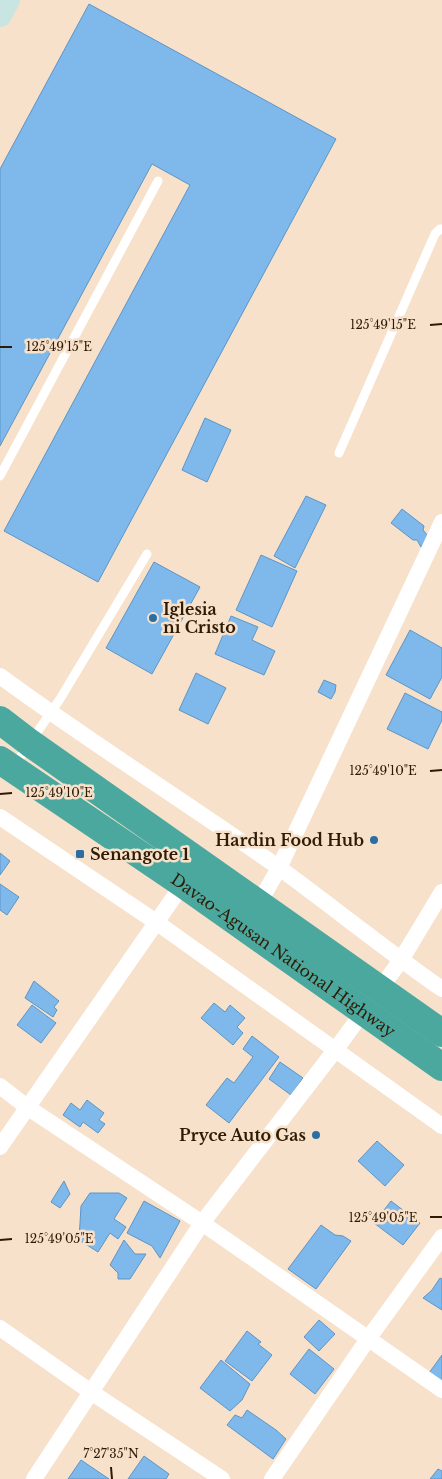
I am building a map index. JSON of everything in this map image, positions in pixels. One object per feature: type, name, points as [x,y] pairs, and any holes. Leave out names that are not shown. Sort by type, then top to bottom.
[{"type":"highway","name":"Davao-Agusan National Highway","points":[[0,720],[442,1033]]},
{"type":"highway","name":"Davao-Agusan National Highway","points":[[6,764],[183,884],[442,1067]]},
{"type":"main road","points":[[0,15],[8,0]]},
{"type":"street","points":[[259,903],[279,868],[442,522]]},
{"type":"street","points":[[0,676],[50,713],[279,868],[442,989]]},
{"type":"street","points":[[0,817],[156,922],[442,1126]]},
{"type":"street","points":[[0,1147],[183,884]]},
{"type":"street","points":[[34,1479],[202,1223],[364,1012],[401,960],[442,892]]},
{"type":"street","points":[[0,1086],[27,1107],[202,1223],[442,1390]]},
{"type":"street","points":[[272,1479],[368,1339],[442,1236]]},
{"type":"street","points":[[0,1328],[91,1392],[222,1479]]},
{"type":"lane","points":[[0,476],[158,181]]},
{"type":"lane","points":[[339,453],[435,234],[442,229]]},
{"type":"lane","points":[[6,764],[30,743],[147,554]]},
{"type":"building","points":[[89,4],[336,139],[98,582],[4,531],[190,185],[152,164],[0,446],[0,169]]},
{"type":"building","points":[[205,418],[231,430],[207,482],[182,470]]},
{"type":"building","points":[[306,496],[326,505],[295,568],[274,556]]},
{"type":"building","points":[[402,509],[424,526],[423,530],[428,536],[421,547],[417,540],[413,540],[391,523]]},
{"type":"building","points":[[261,555],[297,571],[272,627],[236,610]]},
{"type":"building","name":"Iglesia ni Cristo","points":[[154,562],[200,587],[152,674],[106,648]]},
{"type":"building","points":[[231,616],[258,627],[252,640],[275,651],[264,675],[215,654]]},
{"type":"building","points":[[410,630],[442,648],[442,677],[430,699],[386,675]]},
{"type":"building","points":[[196,673],[226,688],[208,724],[179,710]]},
{"type":"building","points":[[324,680],[336,685],[331,699],[318,692]]},
{"type":"building","points":[[405,693],[442,712],[442,720],[428,749],[387,729]]},
{"type":"building","points":[[0,853],[10,861],[0,875]]},
{"type":"building","points":[[0,884],[19,897],[7,915],[0,910]]},
{"type":"building","points":[[34,981],[59,1001],[54,1007],[57,1010],[53,1017],[25,998]]},
{"type":"building","points":[[214,1003],[225,1012],[230,1005],[245,1018],[237,1027],[243,1033],[233,1045],[201,1018]]},
{"type":"building","points":[[32,1005],[56,1023],[41,1043],[17,1025]]},
{"type":"building","points":[[252,1036],[279,1057],[229,1123],[206,1105],[227,1078],[234,1083],[253,1057],[243,1049]]},
{"type":"building","points":[[280,1062],[303,1078],[291,1095],[269,1079]]},
{"type":"building","points":[[87,1100],[104,1113],[99,1120],[105,1124],[98,1133],[83,1122],[80,1127],[63,1115],[71,1103],[80,1110]]},
{"type":"building","points":[[377,1141],[404,1165],[385,1186],[358,1161]]},
{"type":"building","points":[[64,1181],[70,1194],[60,1208],[51,1202]]},
{"type":"building","points":[[90,1193],[119,1193],[127,1198],[114,1219],[126,1227],[118,1239],[110,1233],[98,1252],[79,1240],[81,1206]]},
{"type":"building","points":[[144,1201],[180,1221],[160,1258],[152,1246],[127,1233]]},
{"type":"building","points":[[391,1201],[420,1223],[403,1245],[374,1223]]},
{"type":"building","points":[[321,1225],[335,1235],[343,1236],[351,1241],[316,1289],[288,1269]]},
{"type":"building","points":[[124,1240],[135,1254],[146,1254],[130,1279],[118,1279],[118,1273],[110,1265]]},
{"type":"building","points":[[440,1278],[442,1279],[442,1310],[423,1298],[432,1290]]},
{"type":"building","points":[[319,1320],[335,1334],[319,1351],[304,1337]]},
{"type":"building","points":[[247,1331],[261,1342],[258,1344],[272,1355],[252,1381],[225,1361]]},
{"type":"building","points":[[309,1349],[334,1369],[315,1394],[290,1374]]},
{"type":"building","points":[[442,1355],[442,1382],[429,1373]]},
{"type":"building","points":[[221,1360],[250,1384],[242,1400],[230,1411],[200,1388]]},
{"type":"building","points":[[247,1410],[286,1439],[273,1459],[227,1425],[235,1415],[242,1418]]},
{"type":"building","points":[[144,1456],[169,1474],[166,1479],[128,1479]]},
{"type":"building","points":[[81,1460],[109,1479],[68,1479]]},
{"type":"building","points":[[438,1469],[442,1471],[442,1479],[430,1479]]},
{"type":"place","name":"Iglesia ni Cristo","points":[[153,618]]},
{"type":"place","name":"Hardin Food Hub","points":[[374,840]]},
{"type":"place","name":"Senangote 1","points":[[80,854]]},
{"type":"place","name":"Pryce Auto Gas","points":[[316,1135]]}]
